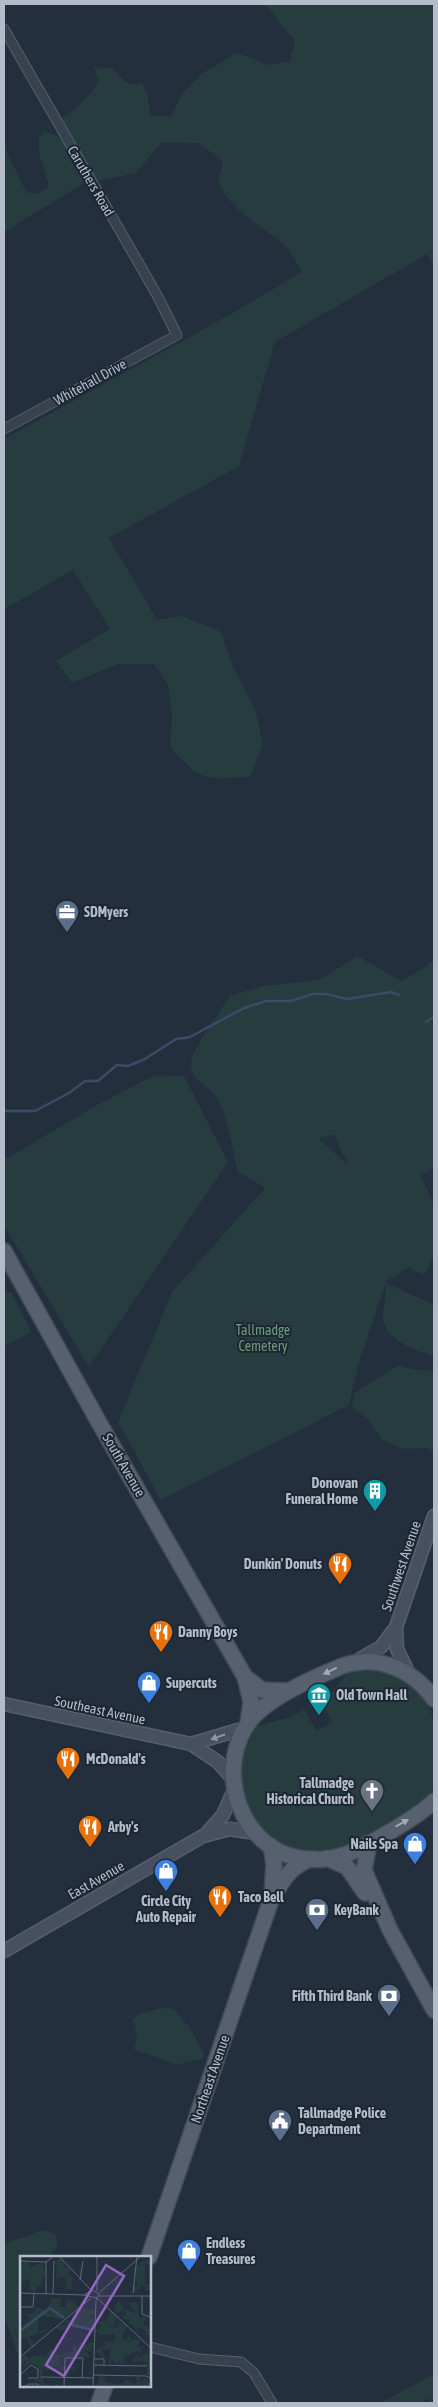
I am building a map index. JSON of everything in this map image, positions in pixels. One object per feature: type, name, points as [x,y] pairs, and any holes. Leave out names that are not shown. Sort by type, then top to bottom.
[{"type":"main road","name":"South Avenue","points":[[4,1251],[97,1419],[245,1677],[251,1702],[247,1726]]},
{"type":"main road","points":[[431,1806],[369,1843],[346,1854],[310,1859],[291,1856],[271,1846],[255,1833],[242,1813],[234,1784],[234,1755],[247,1726],[264,1707],[340,1666],[355,1662],[384,1664],[409,1674],[429,1688],[434,1699]]},
{"type":"main road","name":"South Avenue","points":[[245,1677],[262,1690],[291,1691]]},
{"type":"main road","points":[[369,1843],[364,1870],[378,1906],[434,2010]]},
{"type":"main road","name":"Northeast Avenue","points":[[149,2256],[271,1900],[274,1874],[271,1846]]},
{"type":"main road","points":[[327,1858],[347,1867],[368,1896],[378,1906]]},
{"type":"main road","name":"Northeast Avenue","points":[[271,1900],[288,1873],[297,1865],[310,1859]]},
{"type":"main road","points":[[99,2403],[105,2387]]},
{"type":"street","name":"Caruthers Road","points":[[4,29],[157,295],[177,335]]},
{"type":"street","name":"Whitehall Drive","points":[[4,429],[177,335]]},
{"type":"street","name":"Southwest Avenue","points":[[355,1662],[382,1647],[396,1627],[434,1516]]},
{"type":"street","name":"Southwest Avenue","points":[[396,1627],[397,1650],[409,1674]]},
{"type":"street","name":"Southeast Avenue","points":[[4,1704],[191,1744],[218,1762],[234,1784]]},
{"type":"street","name":"Southeast Avenue","points":[[191,1744],[247,1726]]},
{"type":"street","name":"East Avenue","points":[[4,1951],[203,1836],[218,1821],[234,1784]]},
{"type":"street","name":"East Avenue","points":[[203,1836],[230,1829],[255,1833]]},
{"type":"street","points":[[151,2347],[199,2359],[241,2362],[254,2373],[272,2403]]},
{"type":"green space","points":[[265,4],[434,4],[434,266],[427,254],[275,342],[239,466],[109,538],[157,620],[182,616],[221,632],[232,665],[255,709],[263,743],[250,777],[213,778],[197,773],[170,746],[172,714],[168,684],[154,664],[118,664],[72,683],[56,661],[110,629],[73,570],[4,609],[4,439],[217,322],[302,272],[284,245],[248,218],[233,204],[218,183],[223,161],[198,143],[162,142],[136,173],[92,182],[57,122],[80,104],[95,87],[98,81],[94,67],[113,68],[124,81],[132,85],[142,82],[148,98],[151,116],[171,116],[182,94],[203,73],[236,53],[270,65],[290,61],[295,41]]},
{"type":"green space","points":[[45,131],[63,139],[73,165],[86,182],[4,232],[4,133],[6,150],[26,192],[39,194],[49,186],[40,156],[38,139]]},
{"type":"green space","name":"Tallmadge Cemetery","points":[[357,956],[401,981],[427,966],[434,959],[434,1168],[420,1175],[434,1204],[434,1256],[424,1275],[411,1270],[409,1267],[385,1282],[434,1305],[434,1356],[419,1352],[403,1344],[389,1332],[383,1319],[385,1284],[358,1366],[349,1405],[161,1500],[118,1422],[172,1292],[265,1188],[237,1171],[222,1109],[214,1094],[194,1075],[191,1065],[192,1058],[203,1037],[230,996],[263,986],[320,980]],"holes":[[[334,1135],[348,1165],[318,1138]]]},
{"type":"green space","points":[[155,1075],[184,1076],[228,1162],[89,1367],[4,1225],[4,1160],[95,1106]]},
{"type":"green space","points":[[4,1292],[12,1293],[31,1332],[4,1346]]},
{"type":"green space","points":[[399,1365],[412,1369],[434,1371],[434,1451],[427,1448],[404,1449],[382,1440],[368,1419],[352,1408],[354,1393]]},
{"type":"green space","points":[[375,1669],[401,1676],[415,1686],[429,1707],[434,1731],[434,1788],[426,1799],[415,1808],[342,1849],[334,1852],[307,1853],[291,1848],[263,1830],[252,1816],[245,1801],[241,1785],[240,1768],[246,1746],[257,1726],[291,1717],[304,1709],[316,1731],[332,1722],[321,1701],[334,1690],[350,1670]]},
{"type":"green space","points":[[162,2008],[174,2009],[191,2030],[204,2054],[202,2059],[176,2065],[134,2049],[137,2037],[133,2019],[141,2013]]},
{"type":"green space","points":[[43,2230],[55,2234],[58,2247],[49,2256],[20,2256],[20,2354],[17,2352],[4,2315],[4,2244]]},
{"type":"green space","points":[[434,2374],[434,2403],[431,2403],[427,2398],[421,2403],[384,2403],[384,2401]]},
{"type":"waterway","points":[[4,1111],[35,1111],[69,1093],[85,1081],[98,1081],[117,1065],[128,1066],[145,1059],[176,1039],[190,1037],[244,1008],[266,1001],[291,1001],[313,994],[326,994],[347,999],[391,992],[399,995]]},
{"type":"waterway","points":[[426,1022],[434,1017]]},
{"type":"place","name":"SDMyers","points":[[67,933]]},
{"type":"place","name":"Donovan Funeral Home","points":[[375,1512]]},
{"type":"place","name":"Dunkin' Donuts","points":[[340,1585]]},
{"type":"place","name":"Danny Boys","points":[[161,1653]]},
{"type":"place","name":"Supercuts","points":[[149,1704]]},
{"type":"place","name":"Old Town Hall","points":[[319,1716]]},
{"type":"place","name":"McDonald's","points":[[68,1780]]},
{"type":"place","name":"Tallmadge Historical Church","points":[[372,1812]]},
{"type":"place","name":"Arby's","points":[[90,1848]]},
{"type":"place","name":"Nails Spa","points":[[415,1865]]},
{"type":"place","name":"Circle City Auto Repair","points":[[166,1892]]},
{"type":"place","name":"Taco Bell","points":[[220,1918]]},
{"type":"place","name":"KeyBank","points":[[317,1931]]},
{"type":"place","name":"Fifth Third Bank","points":[[389,2017]]},
{"type":"place","name":"Tallmadge Police Department","points":[[280,2142]]},
{"type":"place","name":"Endless Treasures","points":[[189,2272]]}]
